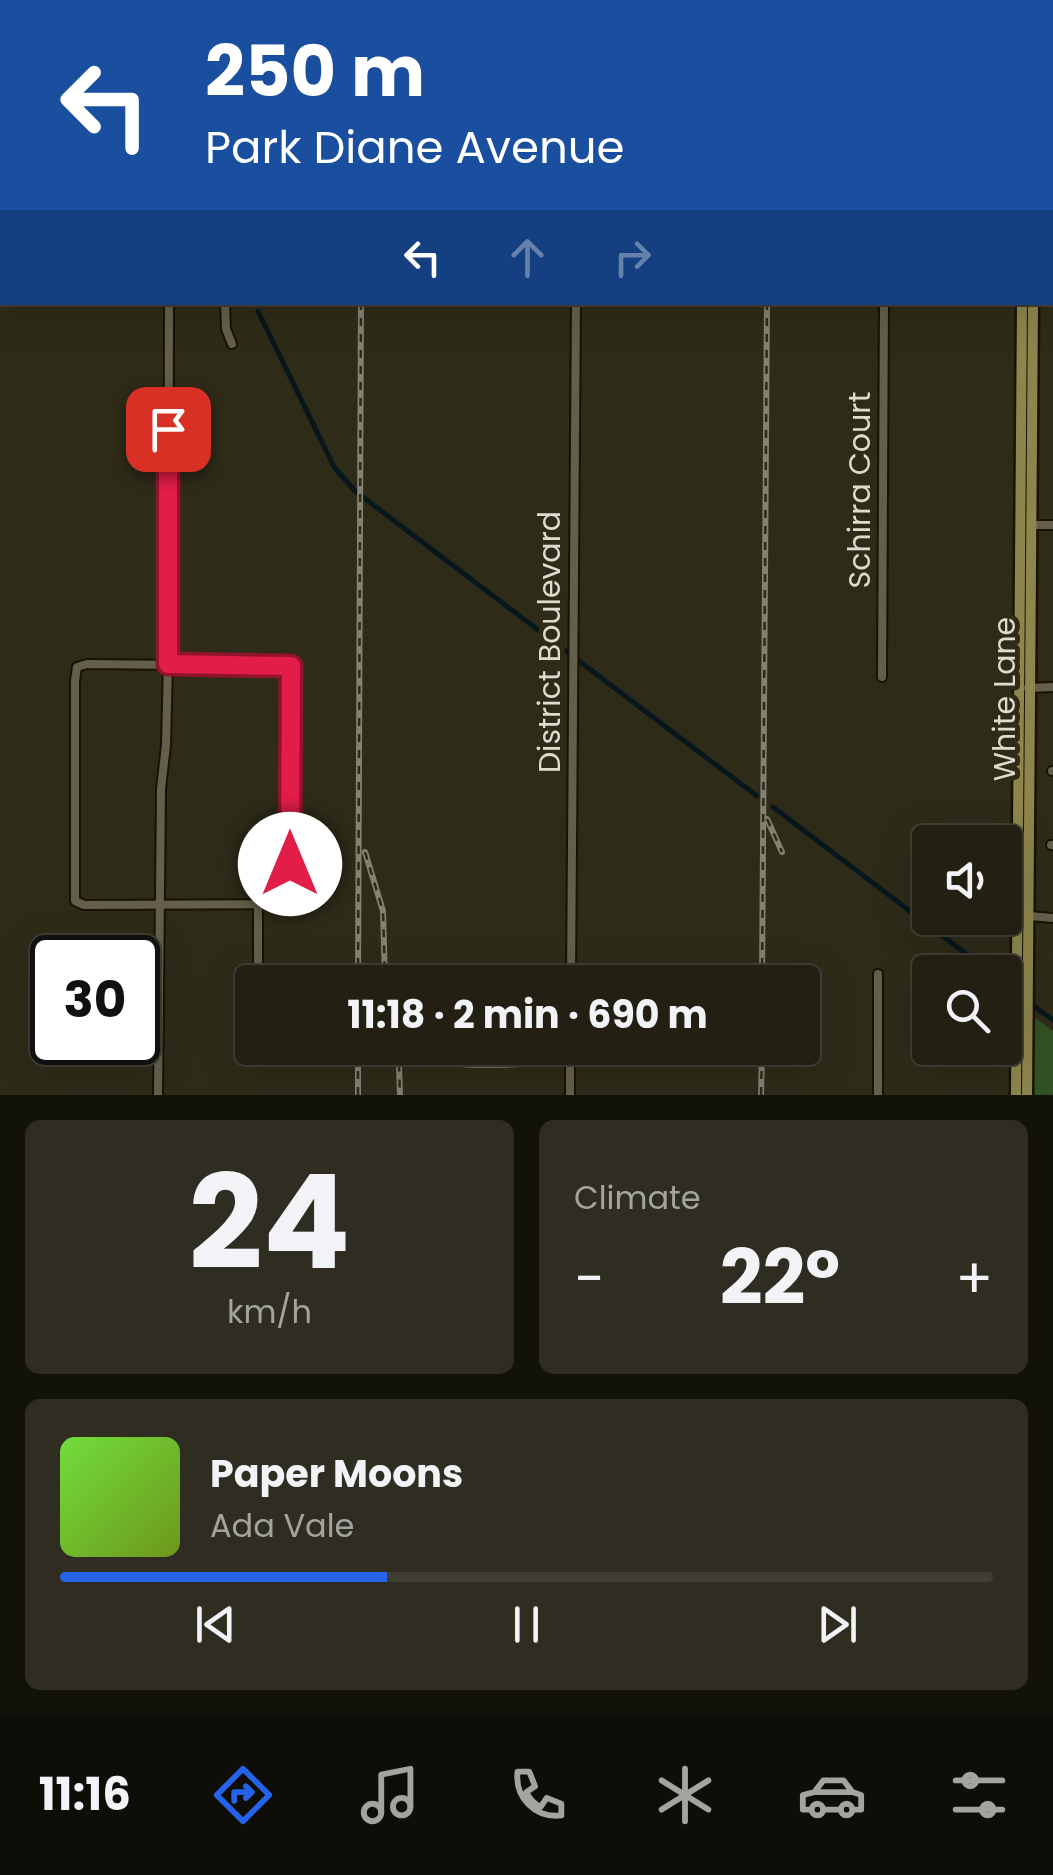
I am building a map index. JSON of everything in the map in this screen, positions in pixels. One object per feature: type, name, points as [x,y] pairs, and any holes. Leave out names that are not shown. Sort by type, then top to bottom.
[{"type":"main road","name":"White Lane","points":[[1020,825],[1030,566],[1026,562],[1025,531],[1032,459],[1022,377],[1022,305]]},
{"type":"main road","name":"White Lane","points":[[1022,979],[1029,916],[1026,525],[1021,471],[1034,305]]},
{"type":"main road","points":[[1022,910],[1029,916]]},
{"type":"main road","name":"White Lane","points":[[1022,1038],[1028,1043],[1022,1095]]},
{"type":"main road","name":"White Lane","points":[[1017,1065],[1016,1079],[1022,1095]]},
{"type":"street","points":[[159,935],[161,789],[168,664],[169,305]]},
{"type":"street","points":[[225,305],[226,329],[232,344]]},
{"type":"street","name":"District Boulevard","points":[[571,965],[576,305]]},
{"type":"street","name":"Schirra Court","points":[[882,677],[884,305]]},
{"type":"street","points":[[1026,525],[1053,525]]},
{"type":"street","points":[[168,664],[291,666],[290,904],[84,906],[74,901],[74,682],[78,667],[168,664]]},
{"type":"street","points":[[1025,688],[1053,687]]},
{"type":"street","points":[[258,904],[258,965]]},
{"type":"street","points":[[1029,916],[1053,918]]},
{"type":"street","points":[[878,974],[878,1095]]},
{"type":"street","points":[[158,1065],[158,1095]]},
{"type":"street","points":[[570,1065],[570,1095]]},
{"type":"green space","points":[[1034,1017],[1053,1031],[1053,1095],[1033,1095]]},
{"type":"waterway","points":[[258,311],[334,467],[355,491],[757,796]]},
{"type":"waterway","points":[[773,807],[968,955]]},
{"type":"waterway","points":[[1027,1001],[1053,1020]]},
{"type":"railway","points":[[358,965],[361,305]]},
{"type":"railway","points":[[762,965],[767,305]]},
{"type":"railway","points":[[767,819],[782,852]]},
{"type":"railway","points":[[365,852],[383,911],[385,965]]},
{"type":"railway","points":[[358,1065],[358,1095]]},
{"type":"railway","points":[[399,1065],[400,1095]]},
{"type":"railway","points":[[761,1095],[762,1065]]},
{"type":"route","points":[[168,429],[168,664],[291,666],[290,864]]}]
